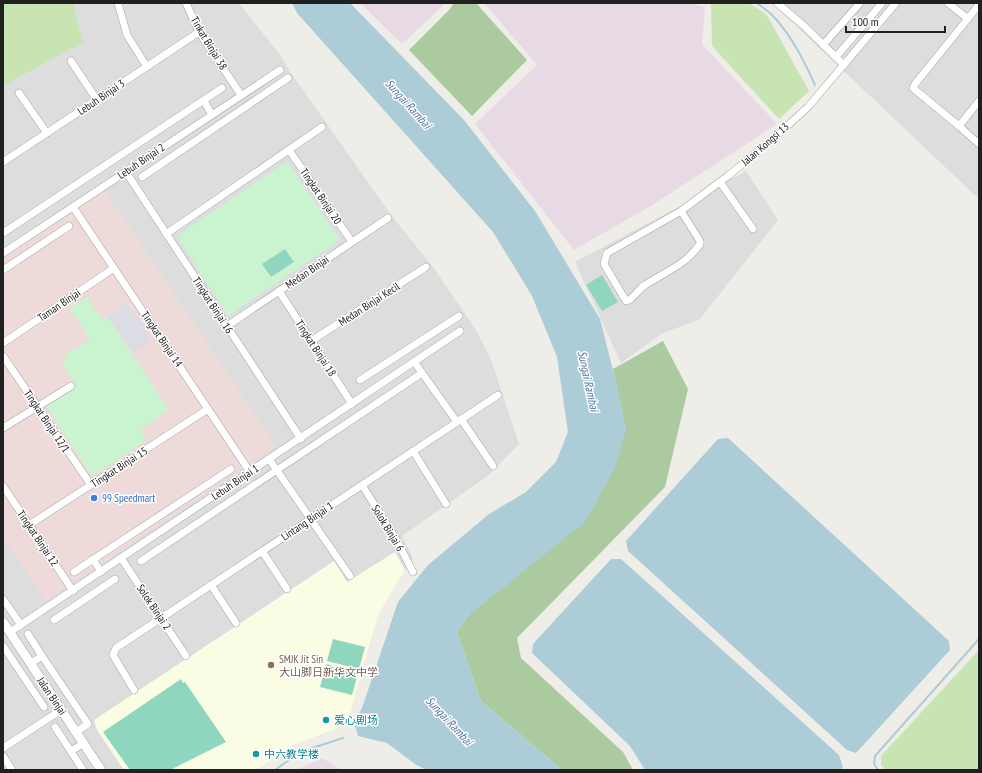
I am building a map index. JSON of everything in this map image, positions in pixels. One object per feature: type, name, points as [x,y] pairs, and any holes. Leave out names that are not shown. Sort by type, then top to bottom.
[{"type":"street","points":[[118,3],[127,35],[147,67]]},
{"type":"street","name":"Tinkat Binjai 38","points":[[186,3],[199,32],[241,95]]},
{"type":"street","points":[[823,45],[860,3]]},
{"type":"street","points":[[836,57],[882,3]]},
{"type":"street","name":"Jalan Kongsi 13","points":[[682,211],[700,241],[700,244],[694,253],[684,262],[643,287],[626,301],[604,264],[606,253],[682,211],[775,137],[808,107],[896,3]]},
{"type":"street","points":[[948,3],[967,18]]},
{"type":"street","points":[[779,4],[844,65]]},
{"type":"street","points":[[979,5],[967,18],[913,88],[979,144]]},
{"type":"street","name":"Lebuh Binjai 3","points":[[3,162],[199,32]]},
{"type":"street","points":[[71,61],[97,100]]},
{"type":"street","name":"Lebuh Binjai 2","points":[[3,253],[280,70]]},
{"type":"street","points":[[142,177],[288,78]]},
{"type":"street","name":"Lebuh Binjai 2","points":[[3,233],[222,88]]},
{"type":"street","points":[[19,93],[47,133]]},
{"type":"street","points":[[204,101],[212,115]]},
{"type":"street","points":[[959,126],[979,101]]},
{"type":"street","points":[[166,234],[322,127]]},
{"type":"street","name":"Tingkat Binjai 20","points":[[289,150],[352,242]]},
{"type":"street","name":"Tingkat Binjai 16","points":[[126,172],[301,439]]},
{"type":"street","points":[[720,182],[752,229]]},
{"type":"street","name":"Tingkat Binjai 14","points":[[73,206],[250,472]]},
{"type":"street","name":"Medan Binjai","points":[[227,326],[388,218]]},
{"type":"street","points":[[3,270],[69,226]]},
{"type":"street","points":[[41,228],[48,239]]},
{"type":"street","name":"Medan Binjai Kecil","points":[[311,341],[426,266]]},
{"type":"street","name":"Taman Binjai","points":[[3,343],[114,268]]},
{"type":"street","name":"Tingkat Binjai 18","points":[[279,291],[352,404]]},
{"type":"street","points":[[360,380],[459,316]]},
{"type":"street","name":"Lebuh Binjai 1","points":[[10,632],[460,332]]},
{"type":"street","name":"Tingkat Binjai 12/1","points":[[3,356],[91,485]]},
{"type":"street","points":[[414,363],[493,466]]},
{"type":"street","points":[[378,369],[386,381]]},
{"type":"street","name":"Lebuh Binjai 1","points":[[141,561],[422,373]]},
{"type":"street","points":[[3,428],[71,386]]},
{"type":"street","name":"Lintang Binjai 1","points":[[134,690],[113,655],[116,648],[498,395]]},
{"type":"street","name":"Tingkat Binjai 15","points":[[29,525],[208,409]]},
{"type":"street","points":[[413,451],[446,504]]},
{"type":"street","points":[[269,459],[350,576]]},
{"type":"street","points":[[74,572],[231,469]]},
{"type":"street","points":[[211,482],[218,494]]},
{"type":"street","name":"Solok Binjai 6","points":[[362,485],[396,539],[413,572]]},
{"type":"street","name":"Tingkat Binjai 12","points":[[3,486],[73,591]]},
{"type":"street","points":[[262,551],[287,589]]},
{"type":"street","name":"Solok Binjai 2","points":[[121,558],[186,656]]},
{"type":"street","points":[[93,559],[101,572]]},
{"type":"street","points":[[94,576],[102,587]]},
{"type":"street","points":[[54,620],[115,579]]},
{"type":"street","points":[[211,585],[236,623]]},
{"type":"street","points":[[3,599],[21,625]]},
{"type":"street","name":"Jalan Binjai","points":[[3,622],[101,770]]},
{"type":"street","points":[[28,634],[88,724],[76,732]]},
{"type":"street","points":[[3,646],[44,707]]},
{"type":"street","points":[[30,663],[42,656]]},
{"type":"street","points":[[27,682],[38,674]]},
{"type":"street","points":[[3,748],[62,710]]},
{"type":"street","points":[[55,727],[83,770]]},
{"type":"street","points":[[71,751],[84,743]]},
{"type":"street","points":[[3,756],[12,770]]},
{"type":"shaded area","points":[[3,3],[239,3],[281,56],[289,70],[391,215],[433,267],[476,330],[491,359],[519,444],[489,475],[402,536],[413,558],[378,615],[350,715],[340,727],[294,745],[256,770],[3,770]]},
{"type":"shaded area","points":[[360,3],[446,3],[402,44]]},
{"type":"shaded area","points":[[484,3],[687,3],[705,7],[702,44],[777,124],[651,206],[574,250],[475,124],[537,65]]},
{"type":"shaded area","points":[[772,3],[979,3],[979,199],[775,6]]},
{"type":"shaded area","points":[[746,171],[778,220],[700,319],[661,334],[621,363],[575,262]]},
{"type":"shaded area","points":[[105,191],[276,446],[46,601],[3,537],[3,258]]},
{"type":"shaded area","points":[[127,303],[152,340],[133,353],[108,316]]},
{"type":"shaded area","name":"SMJK Jit Sin 大山脚日新华文中学","points":[[395,552],[405,570],[378,615],[350,715],[340,727],[294,745],[256,770],[124,770],[97,730],[94,720],[334,561],[347,582]]},
{"type":"shaded area","points":[[322,758],[341,770],[296,770]]},
{"type":"green space","points":[[3,3],[73,3],[83,42],[3,86]]},
{"type":"green space","points":[[454,3],[476,3],[527,60],[472,116],[409,50],[449,10]]},
{"type":"green space","points":[[709,3],[749,3],[767,15],[809,91],[779,119],[712,46],[711,4]]},
{"type":"green space","points":[[287,161],[340,240],[228,316],[177,236]]},
{"type":"green space","points":[[285,249],[294,262],[271,277],[262,264]]},
{"type":"green space","points":[[602,275],[618,302],[602,311],[586,285]]},
{"type":"green space","points":[[87,297],[102,319],[107,316],[169,410],[140,430],[147,440],[92,476],[46,406],[77,386],[61,362],[67,358],[66,355],[90,339],[69,308]]},
{"type":"green space","points":[[663,341],[688,389],[665,487],[517,638],[521,658],[623,752],[633,770],[562,770],[481,701],[457,632],[469,615],[626,431],[613,369]]},
{"type":"green space","points":[[333,639],[365,647],[359,669],[327,661]]},
{"type":"green space","points":[[979,650],[979,770],[887,770],[881,765],[881,756]]},
{"type":"green space","points":[[326,664],[358,673],[352,695],[320,687]]},
{"type":"green space","points":[[181,679],[183,683],[185,682],[226,742],[170,770],[130,770],[103,732]]},
{"type":"water","name":"Sungai Rambai","points":[[292,3],[350,3],[464,120],[535,211],[600,319],[616,382],[626,431],[614,470],[585,522],[469,615],[457,632],[481,701],[562,770],[426,770],[415,764],[387,743],[358,736],[354,722],[362,708],[398,602],[428,565],[489,514],[526,492],[556,462],[568,432],[557,357],[532,296],[493,232],[297,13]]},
{"type":"water","points":[[728,438],[949,641],[950,650],[856,753],[847,750],[628,551],[626,541],[718,439]]},
{"type":"water","points":[[611,559],[621,559],[839,755],[843,767],[840,770],[645,770],[630,746],[532,653],[533,644]]},
{"type":"waterway","points":[[757,3],[772,15],[785,30],[802,57],[815,85]]},
{"type":"waterway","points":[[878,770],[874,764],[875,756],[979,639]]},
{"type":"waterway","points":[[275,770],[300,752],[343,738]]},
{"type":"place","name":"99 Speedmart","points":[[94,498]]},
{"type":"place","name":"SMJK Jit Sin 大山脚日新华文中学","points":[[271,665]]},
{"type":"place","name":"爱心剧场","points":[[326,720]]},
{"type":"place","name":"中六教学楼","points":[[256,754]]}]
